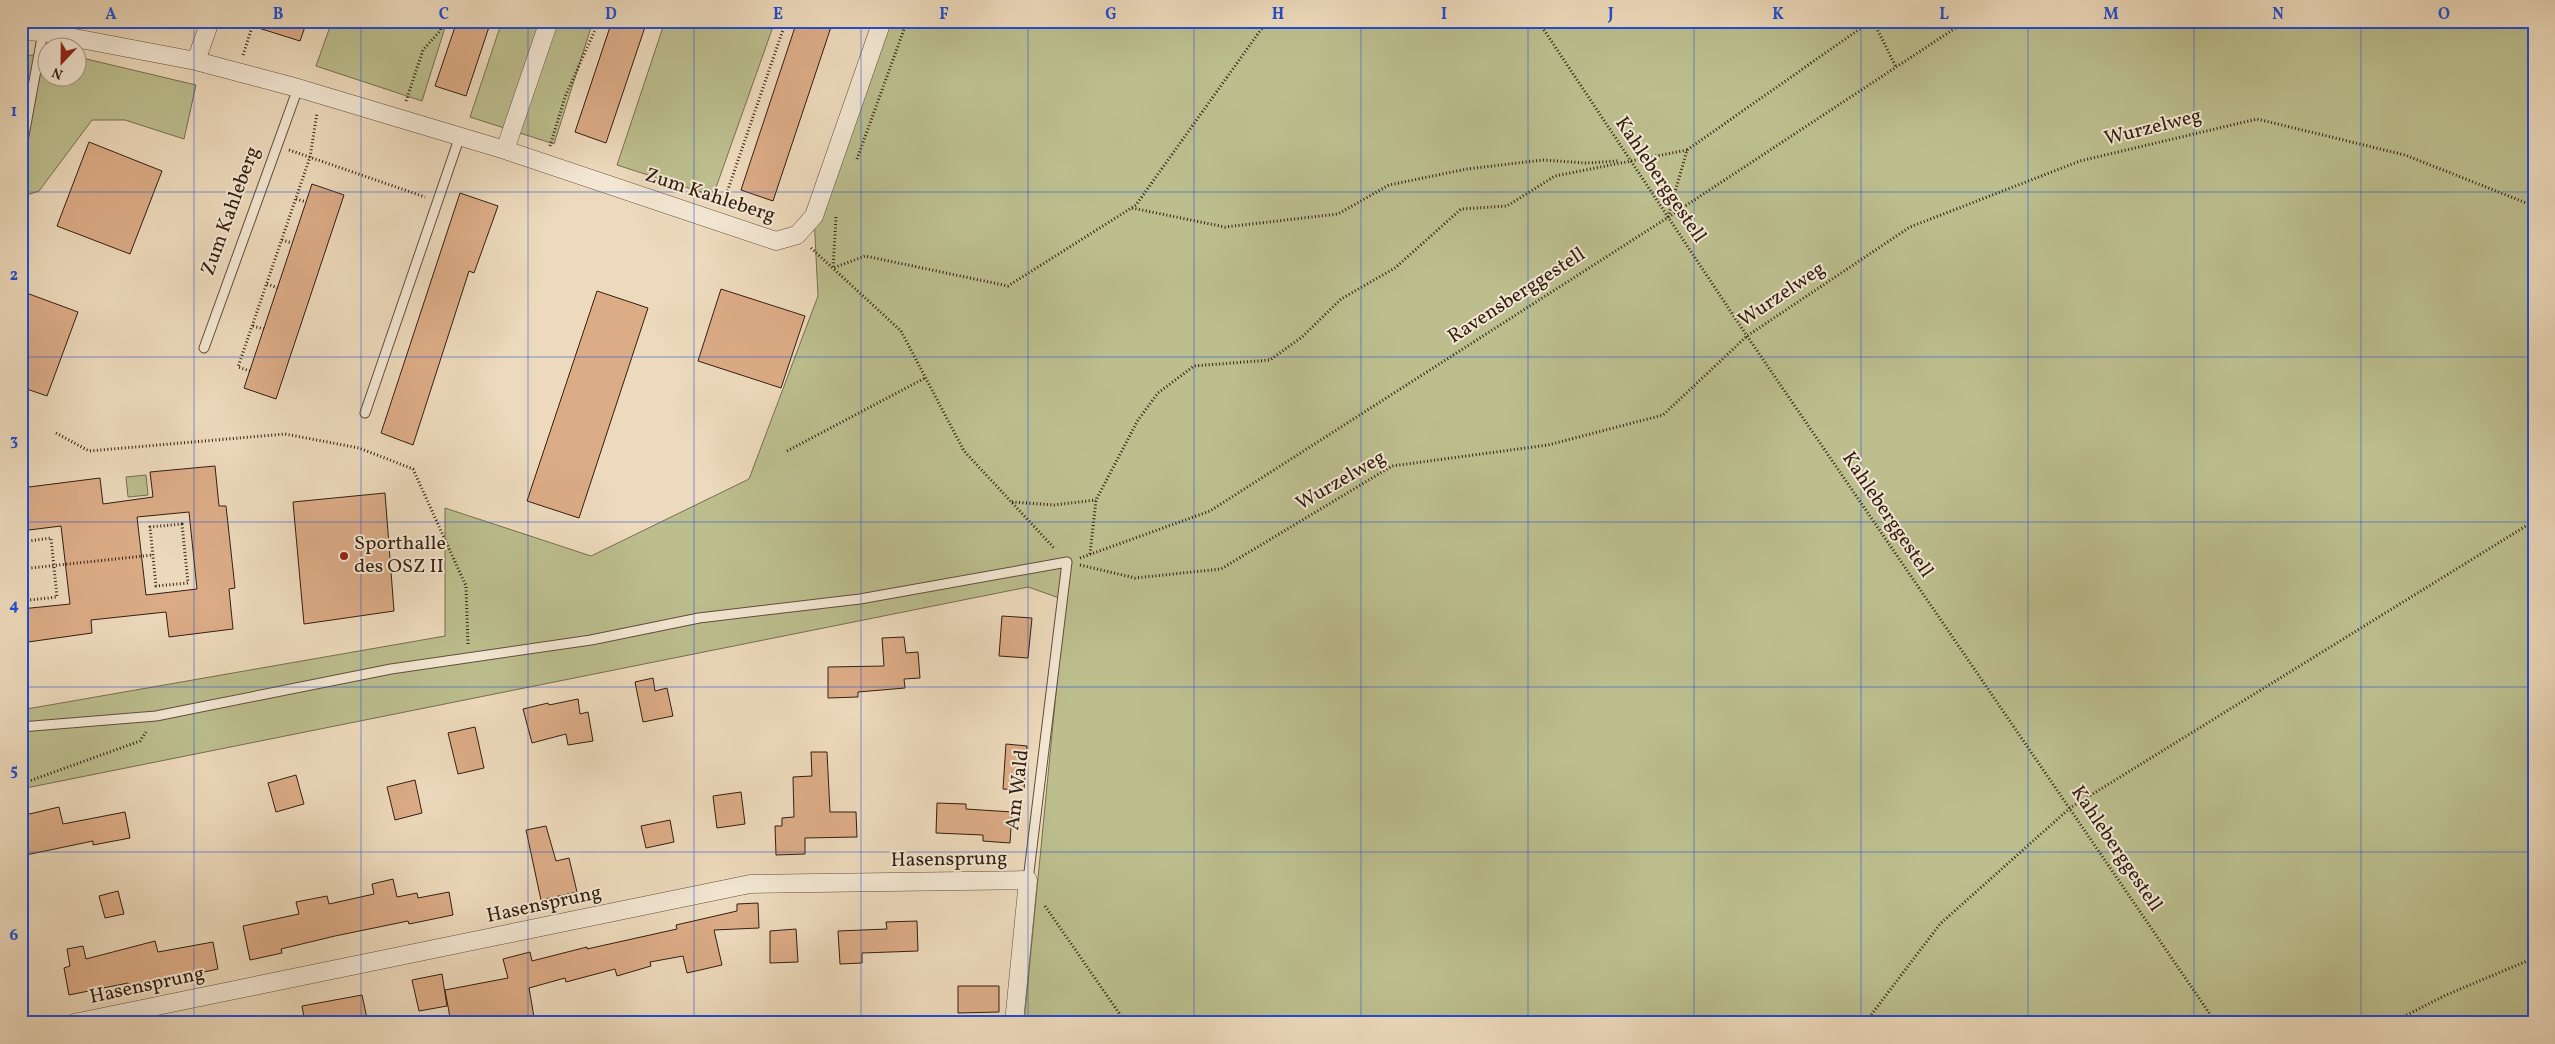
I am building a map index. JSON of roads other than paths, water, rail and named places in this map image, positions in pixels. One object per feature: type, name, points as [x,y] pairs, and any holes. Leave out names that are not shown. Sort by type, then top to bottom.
[{"type":"street","points":[[196,61],[210,21]]},
{"type":"street","points":[[505,150],[549,21]]},
{"type":"street","name":"Zum Kahleberg","points":[[21,31],[43,32],[196,61],[298,88],[505,150],[776,241],[797,235],[814,216],[882,21]]},
{"type":"street","name":"Hasensprung","points":[[74,1023],[750,884],[1028,880]]},
{"type":"street","name":"Am Wald","points":[[1014,1023],[1028,880]]},
{"type":"lane","points":[[21,152],[43,32]]},
{"type":"lane","name":"Zum Kahleberg","points":[[204,348],[298,88]]},
{"type":"lane","points":[[365,413],[460,136]]},
{"type":"lane","name":"Am Wald","points":[[21,727],[156,716],[391,669],[591,640],[699,618],[860,599],[1068,562],[1028,880]]},
{"type":"place","name":"Sporthalle des OSZ II","points":[[344,556]]}]
